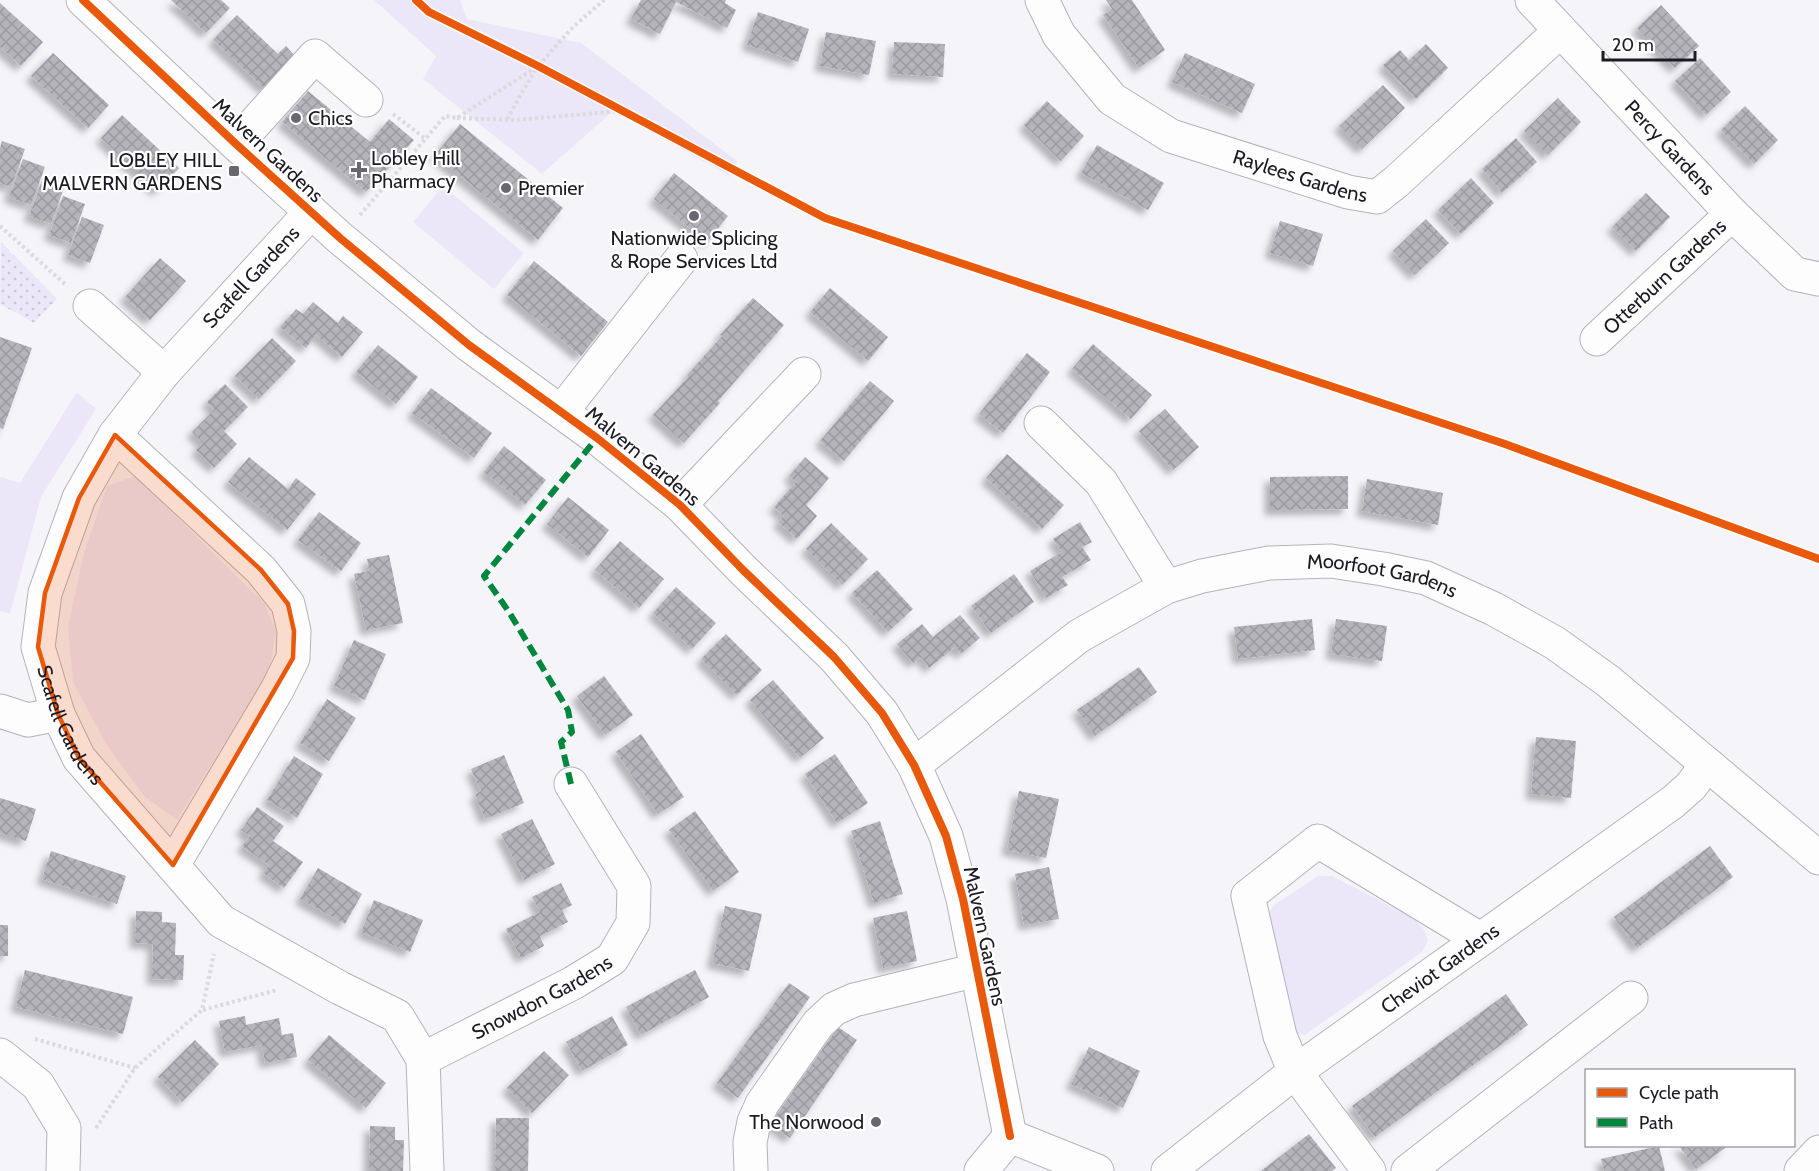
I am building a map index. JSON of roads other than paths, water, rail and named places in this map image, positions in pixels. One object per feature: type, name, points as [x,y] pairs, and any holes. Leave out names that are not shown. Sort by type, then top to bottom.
[{"type":"street","name":"Malvern Gardens","points":[[83,0],[340,238],[469,345],[562,411],[680,505],[743,570],[834,657],[882,713],[914,765],[946,836],[963,899],[1010,1136]]},
{"type":"street","name":"Raylees Gardens","points":[[1042,0],[1059,35],[1112,99],[1171,136],[1348,192],[1377,197],[1560,31]]},
{"type":"street","name":"Percy Gardens","points":[[1532,0],[1732,214],[1795,274],[1819,279]]},
{"type":"street","points":[[236,144],[315,56],[366,100]]},
{"type":"street","name":"Scafell Gardens","points":[[311,212],[164,372],[115,435],[79,498],[45,593],[38,647],[58,714],[79,758],[221,921],[340,988],[397,1016],[423,1059],[428,1171]]},
{"type":"street","name":"Otterburn Gardens","points":[[1597,339],[1732,214]]},
{"type":"street","points":[[562,411],[681,259]]},
{"type":"street","points":[[90,306],[164,372]]},
{"type":"street","name":"Malvern Gardens","points":[[680,505],[804,374]]},
{"type":"street","points":[[1041,423],[1101,482],[1166,588]]},
{"type":"street","points":[[115,435],[261,570],[288,604],[294,631],[293,658],[277,690],[173,865]]},
{"type":"street","name":"Moorfoot Gardens","points":[[914,765],[1079,636],[1166,588],[1202,576],[1269,563],[1330,561],[1383,568],[1426,578],[1494,609],[1555,643],[1608,681],[1707,764],[1815,849]]},
{"type":"street","points":[[0,711],[28,720],[58,714]]},
{"type":"street","name":"Cheviot Gardens","points":[[1168,1171],[1295,1072],[1673,802],[1691,786],[1707,764]]},
{"type":"street","name":"Snowdon Gardens","points":[[423,1059],[573,983],[612,959],[633,923],[634,886],[571,784]]},
{"type":"street","points":[[1369,1171],[1295,1072],[1280,1036],[1248,896],[1318,841],[1480,939]]},
{"type":"street","points":[[751,1171],[750,1142],[762,1104],[818,1024],[834,1009],[854,1000],[977,970]]},
{"type":"street","points":[[1408,1171],[1631,998]]},
{"type":"street","points":[[12,1046],[64,1128],[63,1165]]},
{"type":"street","points":[[981,1171],[1010,1136],[1097,1171]]},
{"type":"street","points":[[1801,1171],[1819,1152]]},
{"type":"place","name":"Chics","points":[[296,118]]},
{"type":"place","name":"Lobley Hill Pharmacy","points":[[359,170]]},
{"type":"place","name":"LOBLEY HILL MALVERN GARDENS","points":[[234,171]]},
{"type":"place","name":"Premier","points":[[506,188]]},
{"type":"place","name":"Nationwide Splicing & Rope Services Ltd","points":[[694,216]]},
{"type":"place","name":"The Norwood","points":[[876,1122]]}]
